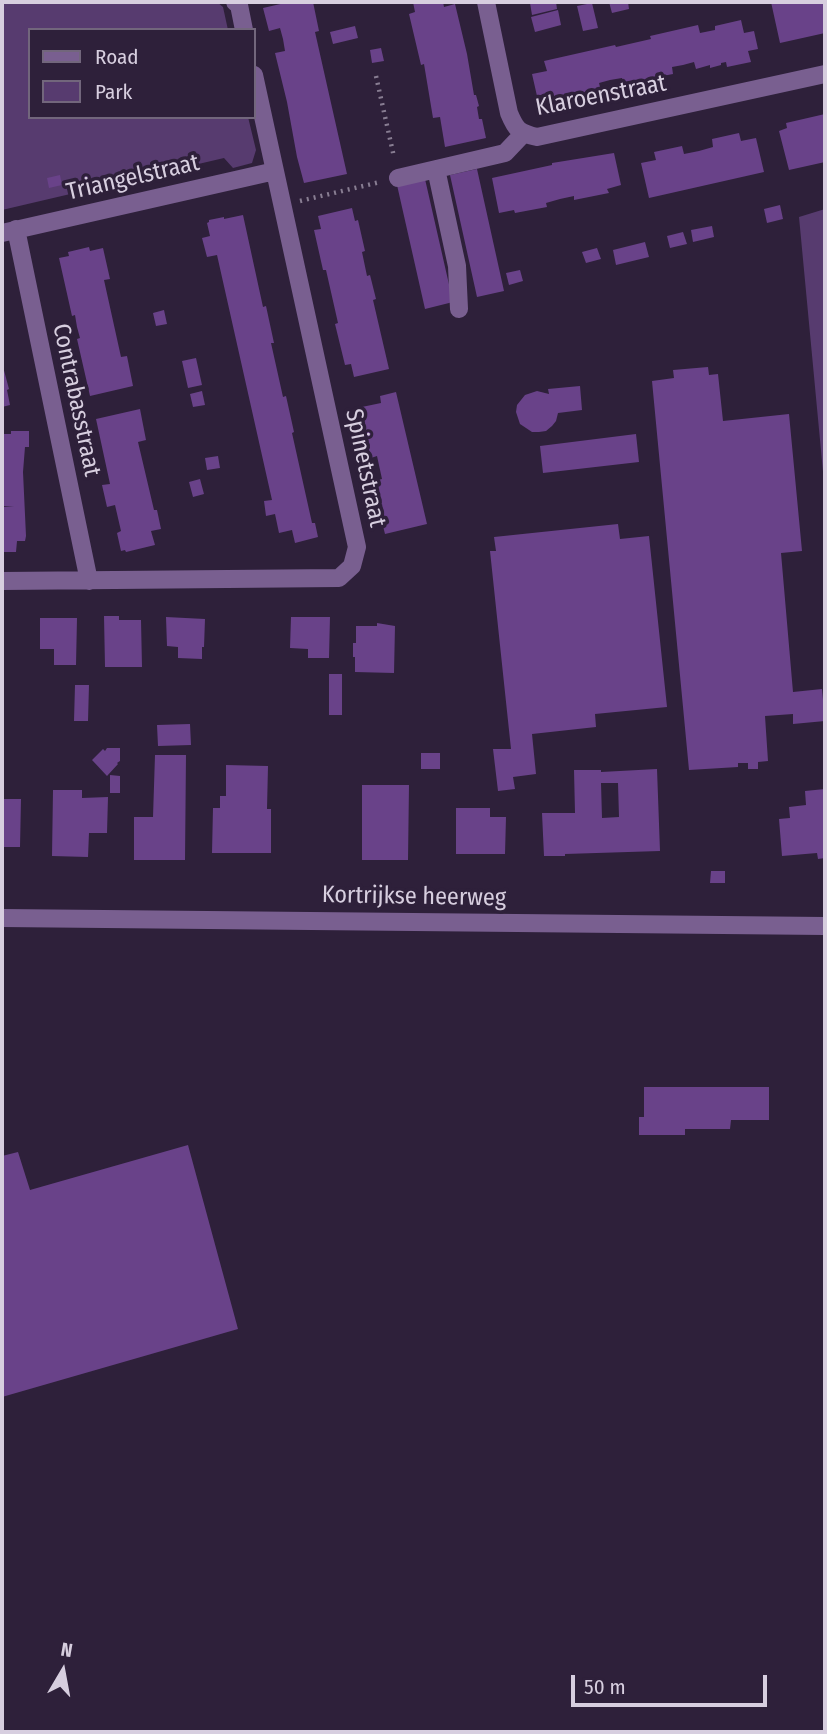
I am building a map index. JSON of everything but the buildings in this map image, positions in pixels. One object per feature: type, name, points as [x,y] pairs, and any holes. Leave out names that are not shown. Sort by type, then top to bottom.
[{"type":"street","points":[[235,2],[239,5],[244,28]]},
{"type":"street","name":"Klaroenstraat","points":[[486,2],[509,113],[515,127],[523,134],[537,137],[825,74]]},
{"type":"street","name":"Spinetstraat","points":[[2,581],[340,578],[352,566],[357,547],[256,84]]},
{"type":"street","points":[[398,178],[505,153],[523,134]]},
{"type":"street","points":[[436,169],[457,266],[459,309]]},
{"type":"street","name":"Triangelstraat","points":[[9,231],[275,171]]},
{"type":"street","name":"Contrabasstraat","points":[[9,231],[89,581]]},
{"type":"street","name":"Kortrijkse heerweg","points":[[2,918],[825,926]]},
{"type":"path","points":[[283,206],[398,178],[376,76]]},
{"type":"green space","points":[[2,2],[217,2],[223,7],[228,28],[28,28],[28,119],[248,119],[256,150],[252,163],[233,168],[224,158],[2,210]]},
{"type":"green space","points":[[825,209],[825,493],[799,217]]}]
